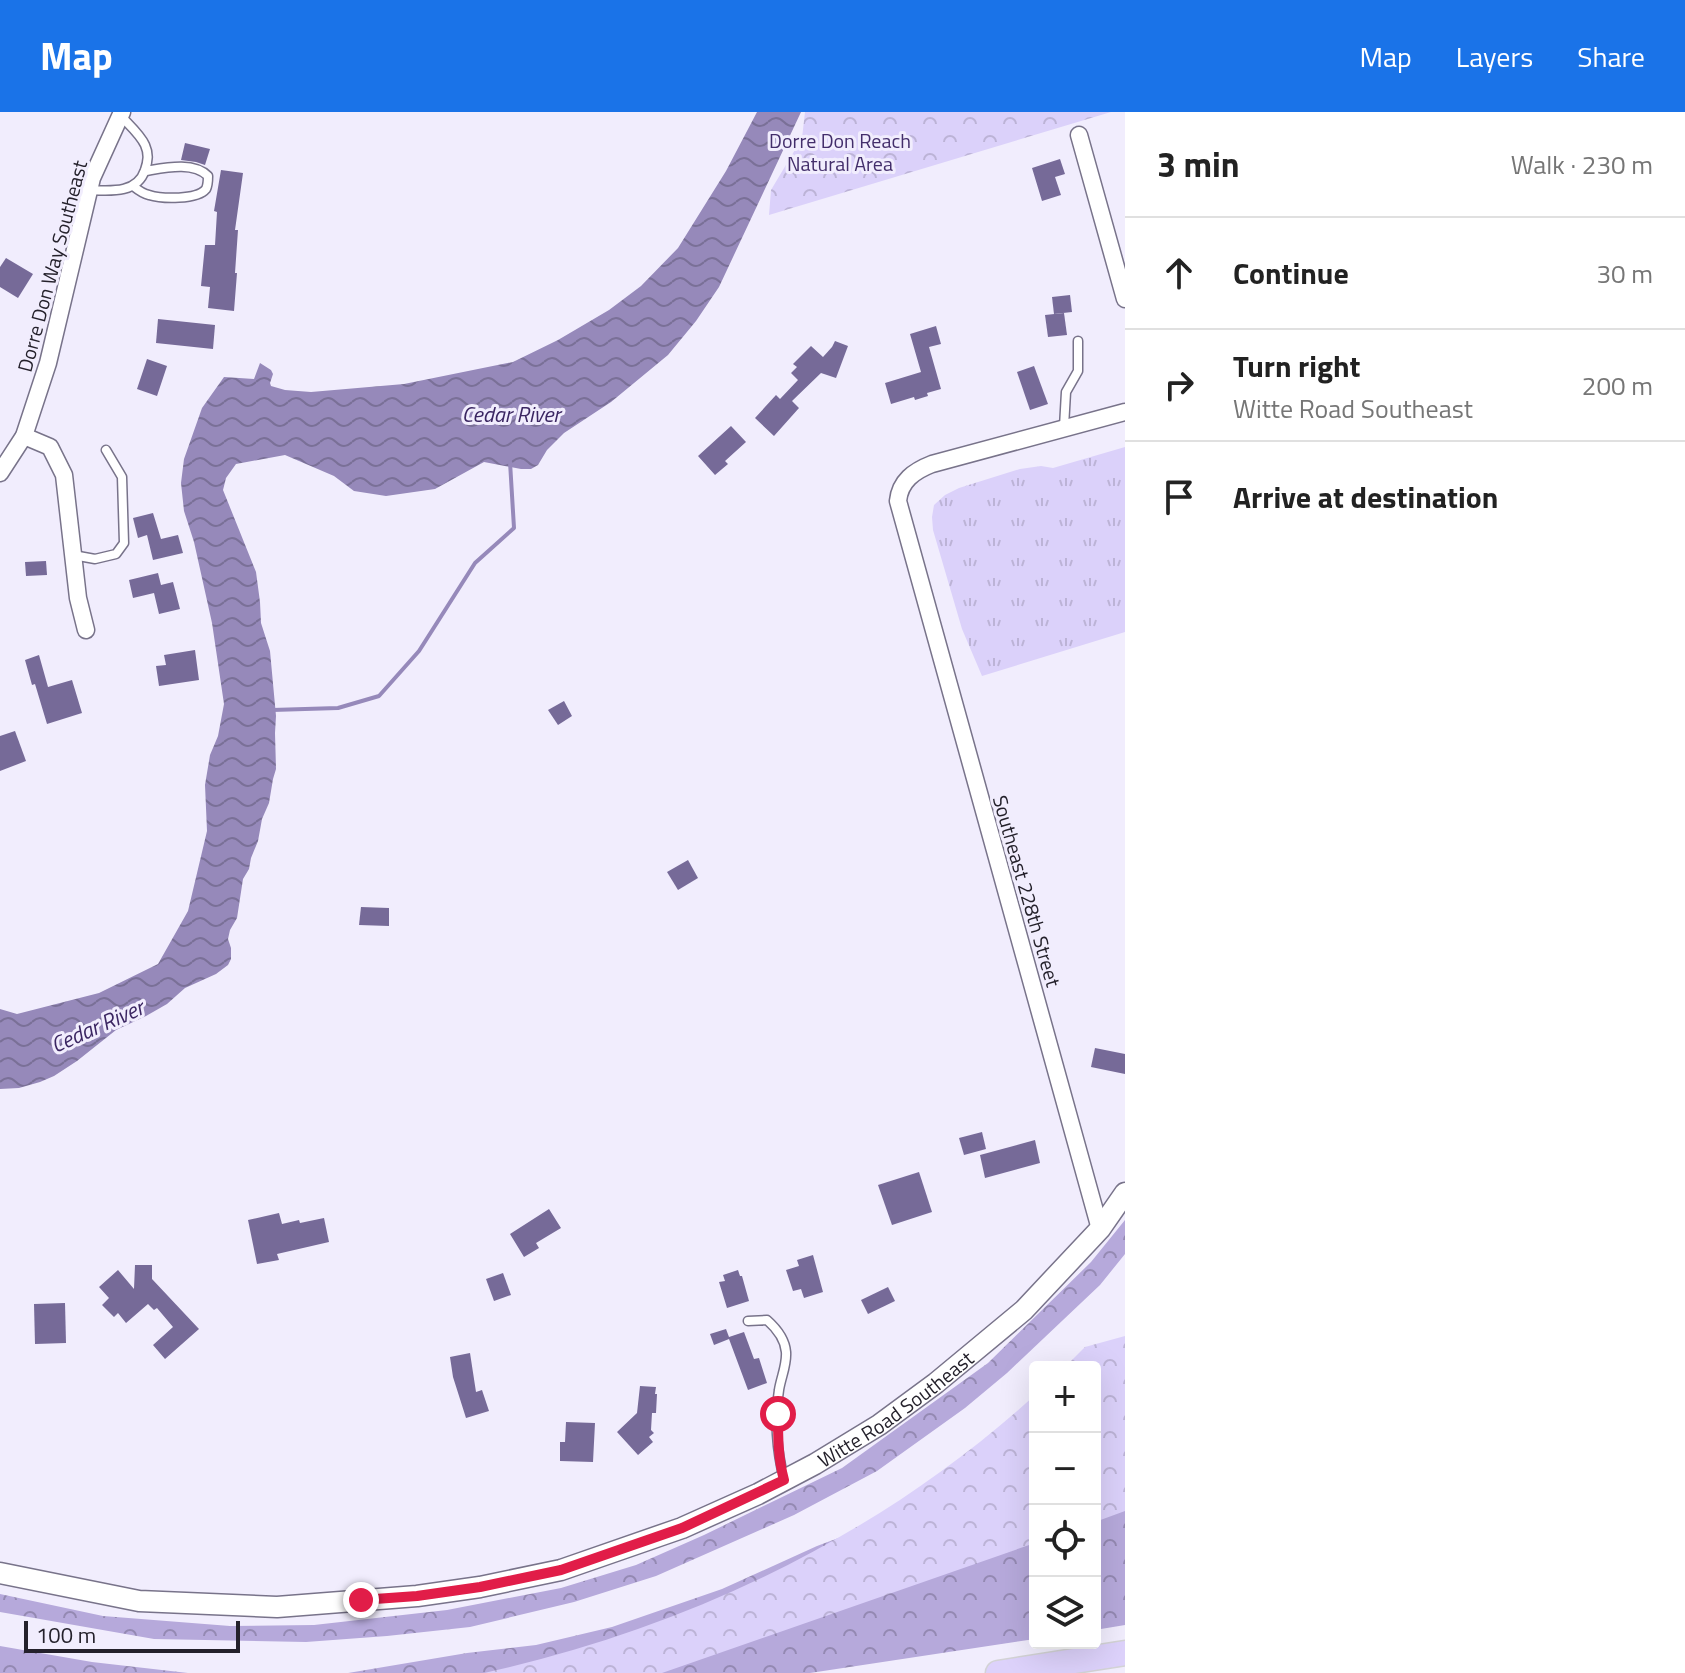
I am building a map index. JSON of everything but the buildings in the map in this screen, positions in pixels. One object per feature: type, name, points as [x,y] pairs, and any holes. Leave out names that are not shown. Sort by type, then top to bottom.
[{"type":"main road","points":[[998,1673],[1125,1653]]},
{"type":"street","name":"Dorre Don Way Southeast","points":[[0,473],[24,436],[48,363],[92,178],[121,114]]},
{"type":"street","points":[[1079,135],[1125,299]]},
{"type":"street","name":"Southeast 228th Street","points":[[1100,1229],[898,501],[905,481],[917,470],[932,464],[1125,412]]},
{"type":"street","points":[[24,436],[50,447],[64,475],[78,598],[86,630]]},
{"type":"street","name":"Witte Road Southeast","points":[[0,1573],[139,1601],[277,1607],[417,1596],[561,1570],[682,1528],[784,1480],[879,1425],[936,1383],[1024,1310],[1100,1229],[1125,1193]]},
{"type":"lane","points":[[89,190],[122,190],[138,183],[145,171],[148,158],[143,141],[121,114]]},
{"type":"lane","points":[[133,186],[148,195],[167,198],[200,193],[208,182],[208,176],[197,168],[145,171]]},
{"type":"lane","points":[[1064,427],[1066,392],[1078,371],[1078,341]]},
{"type":"lane","points":[[72,555],[95,559],[116,554],[124,543],[122,477],[106,450]]},
{"type":"lane","points":[[748,1321],[767,1320],[777,1328],[786,1349],[778,1414],[778,1448],[784,1480]]},
{"type":"green space","name":"Dorre Don Reach Natural Area","points":[[805,112],[1111,112],[769,215],[771,190],[802,138]]},
{"type":"green space","points":[[1125,447],[1125,632],[982,676],[962,629],[933,530],[934,505],[959,488],[1020,469],[1053,468]]},
{"type":"green space","points":[[1125,1220],[1125,1254],[1100,1285],[1007,1373],[965,1408],[877,1471],[794,1515],[656,1576],[574,1602],[470,1627],[306,1642],[154,1639],[0,1612],[0,1594],[103,1616],[230,1626],[314,1625],[447,1610],[561,1588],[636,1565],[842,1468],[988,1363],[1091,1262]]},
{"type":"green space","points":[[1125,1336],[1125,1511],[1101,1520],[1101,1361],[1071,1361],[1085,1347]]},
{"type":"green space","points":[[1029,1400],[1029,1545],[662,1673],[484,1673],[560,1654],[634,1630],[778,1570],[912,1492],[975,1446]]},
{"type":"green space","points":[[1125,1491],[1125,1625],[1101,1629],[1101,1505],[1101,1497]]},
{"type":"green space","points":[[1029,1513],[1029,1640],[810,1673],[348,1673],[536,1645],[612,1627],[722,1589],[817,1546],[868,1527]]},
{"type":"green space","points":[[0,1646],[92,1662],[188,1673],[0,1673]]},
{"type":"water","name":"Cedar River","points":[[757,112],[801,112],[719,287],[668,355],[611,402],[564,433],[547,450],[538,465],[521,469],[484,462],[435,489],[386,496],[354,491],[334,476],[285,455],[236,464],[226,478],[223,490],[256,572],[261,623],[270,651],[276,716],[276,769],[258,841],[243,879],[237,918],[230,930],[231,959],[216,974],[185,988],[167,1004],[116,1030],[54,1076],[19,1088],[0,1089],[0,1009],[17,1014],[99,993],[158,964],[188,911],[207,831],[205,785],[210,755],[218,736],[224,704],[212,623],[184,511],[181,483],[184,459],[202,408],[224,377],[254,379],[260,363],[273,374],[271,386],[285,390],[311,392],[404,384],[513,362],[558,340],[609,310],[641,286],[678,248],[726,171]]},
{"type":"waterway","points":[[272,710],[338,708],[379,696],[419,651],[475,563],[514,528],[510,462]]},
{"type":"route","points":[[361,1600],[480,1587],[561,1570],[682,1528],[784,1480],[778,1448],[778,1414]]}]
